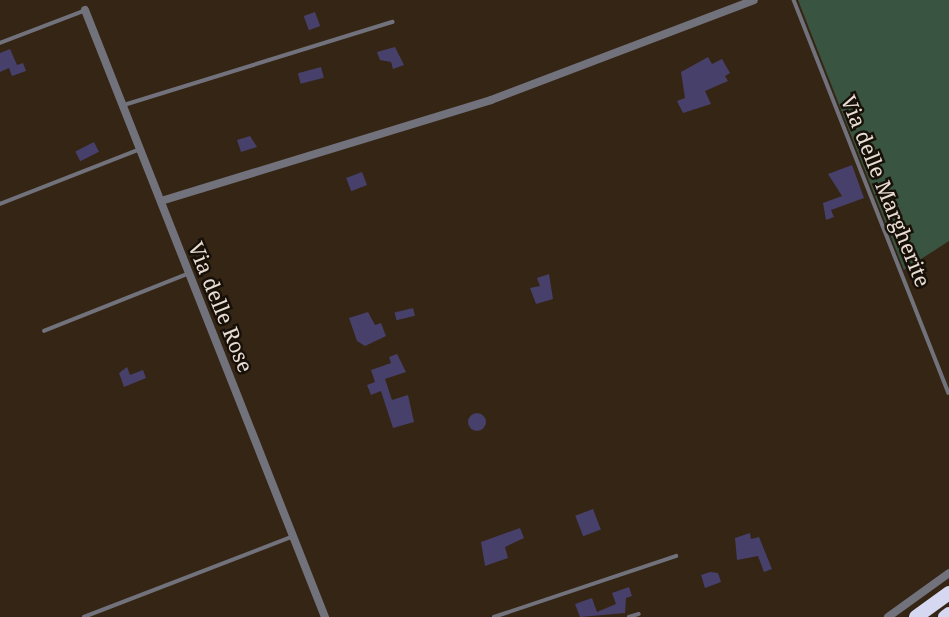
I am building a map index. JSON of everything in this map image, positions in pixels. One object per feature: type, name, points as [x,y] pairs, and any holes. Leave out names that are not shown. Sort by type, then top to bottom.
[{"type":"highway","points":[[916,617],[949,593]]},
{"type":"highway","points":[[945,617],[949,614]]},
{"type":"street","points":[[161,201],[491,100],[754,0]]},
{"type":"street","name":"Via delle Rose","points":[[86,10],[325,617]]},
{"type":"street","points":[[888,617],[949,573]]},
{"type":"lane","name":"Via delle Margherite","points":[[794,0],[949,393]]},
{"type":"lane","points":[[0,43],[86,10]]},
{"type":"lane","points":[[123,105],[393,22]]},
{"type":"lane","points":[[0,204],[140,149]]},
{"type":"lane","points":[[44,331],[189,273]]},
{"type":"lane","points":[[84,617],[293,536]]},
{"type":"lane","points":[[494,617],[676,555]]},
{"type":"lane","points":[[629,617],[639,614]]},
{"type":"green space","points":[[798,0],[949,0],[949,241],[904,270]]},
{"type":"building","points":[[315,12],[320,26],[309,30],[304,16]]},
{"type":"building","points":[[395,47],[404,65],[393,69],[391,62],[380,60],[377,52]]},
{"type":"building","points":[[10,49],[17,65],[23,63],[26,71],[12,76],[9,68],[0,72],[0,53]]},
{"type":"building","points":[[708,57],[712,64],[722,59],[730,73],[725,76],[728,81],[705,91],[711,104],[683,113],[677,101],[685,98],[681,72]]},
{"type":"building","points":[[321,67],[324,78],[301,84],[298,73]]},
{"type":"building","points":[[250,136],[257,147],[241,152],[237,140]]},
{"type":"building","points":[[94,142],[99,152],[80,161],[75,152]]},
{"type":"building","points":[[852,165],[864,198],[831,210],[834,217],[826,220],[823,203],[842,196],[828,174]]},
{"type":"building","points":[[362,172],[367,185],[351,191],[346,178]]},
{"type":"building","points":[[549,274],[553,299],[536,304],[530,288],[540,286],[537,278]]},
{"type":"building","points":[[413,308],[415,316],[396,320],[395,313]]},
{"type":"building","points":[[368,312],[375,325],[381,323],[386,336],[365,346],[357,341],[349,318]]},
{"type":"building","points":[[397,354],[406,372],[385,379],[392,400],[408,395],[414,422],[393,428],[381,391],[371,395],[367,385],[375,382],[371,370],[391,363],[389,357]]},
{"type":"building","points":[[127,367],[130,375],[143,370],[146,378],[124,387],[119,373]]},
{"type":"building","points":[[473,413],[481,413],[486,422],[484,429],[473,431],[468,426],[468,418]]},
{"type":"building","points":[[593,509],[601,530],[583,536],[575,516]]},
{"type":"building","points":[[520,528],[524,538],[505,547],[508,558],[485,566],[481,542]]},
{"type":"building","points":[[750,533],[751,539],[759,537],[772,569],[764,572],[758,556],[737,560],[735,538]]},
{"type":"building","points":[[718,573],[721,582],[705,588],[701,575]]},
{"type":"building","points":[[629,587],[632,596],[626,598],[625,613],[580,617],[575,604],[592,598],[597,612],[616,604],[612,593]]}]
